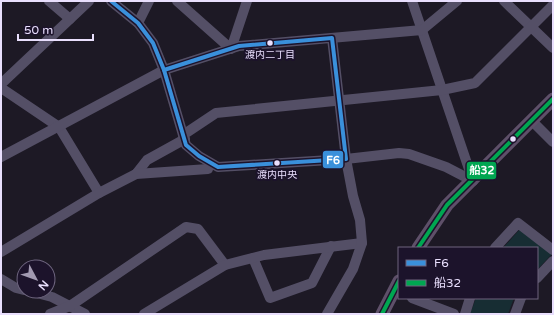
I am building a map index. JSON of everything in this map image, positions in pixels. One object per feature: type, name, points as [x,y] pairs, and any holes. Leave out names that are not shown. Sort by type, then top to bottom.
[{"type":"main road","points":[[419,247],[448,206],[553,99]]},
{"type":"main road","points":[[382,314],[397,288]]},
{"type":"street","points":[[49,1],[70,19]]},
{"type":"street","points":[[1,84],[89,1]]},
{"type":"street","points":[[111,1],[138,23],[153,43],[164,70],[186,145],[210,163],[218,167],[346,159],[399,153],[408,154],[446,167],[473,181]]},
{"type":"street","points":[[138,23],[150,1]]},
{"type":"street","points":[[177,1],[231,49]]},
{"type":"street","points":[[231,49],[247,1]]},
{"type":"street","points":[[412,1],[473,181]]},
{"type":"street","points":[[1,157],[164,70],[239,46],[422,30],[457,1]]},
{"type":"street","points":[[504,1],[553,48]]},
{"type":"street","points":[[136,174],[147,160],[184,137],[216,113],[442,90],[475,83],[553,5]]},
{"type":"street","points":[[327,314],[353,269],[362,242],[360,220],[353,196],[346,159],[332,38]]},
{"type":"street","points":[[1,88],[59,127],[99,193]]},
{"type":"street","points":[[532,121],[553,142]]},
{"type":"street","points":[[1,252],[99,193],[136,174],[208,169],[210,163]]},
{"type":"street","points":[[496,247],[518,222],[553,250]]},
{"type":"street","points":[[50,314],[70,306],[186,227],[198,229],[225,265]]},
{"type":"street","points":[[144,314],[225,265],[264,255],[362,242]]},
{"type":"street","points":[[253,258],[270,298],[312,283],[331,246]]},
{"type":"street","points":[[538,277],[553,261]]},
{"type":"street","points":[[1,279],[16,288]]},
{"type":"street","points":[[56,299],[85,314]]},
{"type":"street","points":[[415,299],[454,314]]},
{"type":"street","points":[[465,314],[470,299]]},
{"type":"street","points":[[514,314],[521,299]]},
{"type":"green space","points":[[520,229],[552,254],[538,269],[538,247],[504,247]]},
{"type":"green space","points":[[476,299],[514,299],[508,314],[470,314]]},
{"type":"transit line","name":"F6","points":[[111,1],[138,23],[153,43],[164,70]]},
{"type":"transit line","name":"F6","points":[[332,38],[346,159],[218,167],[199,156],[186,145],[164,70],[239,46],[332,38]]},
{"type":"transit line","name":"船32","points":[[419,247],[447,205],[553,99]]},
{"type":"transit line","name":"船32","points":[[382,314],[398,283]]},
{"type":"place","name":"渡内二丁目","points":[[270,43]]},
{"type":"place","name":"渡内中央","points":[[277,163]]}]
